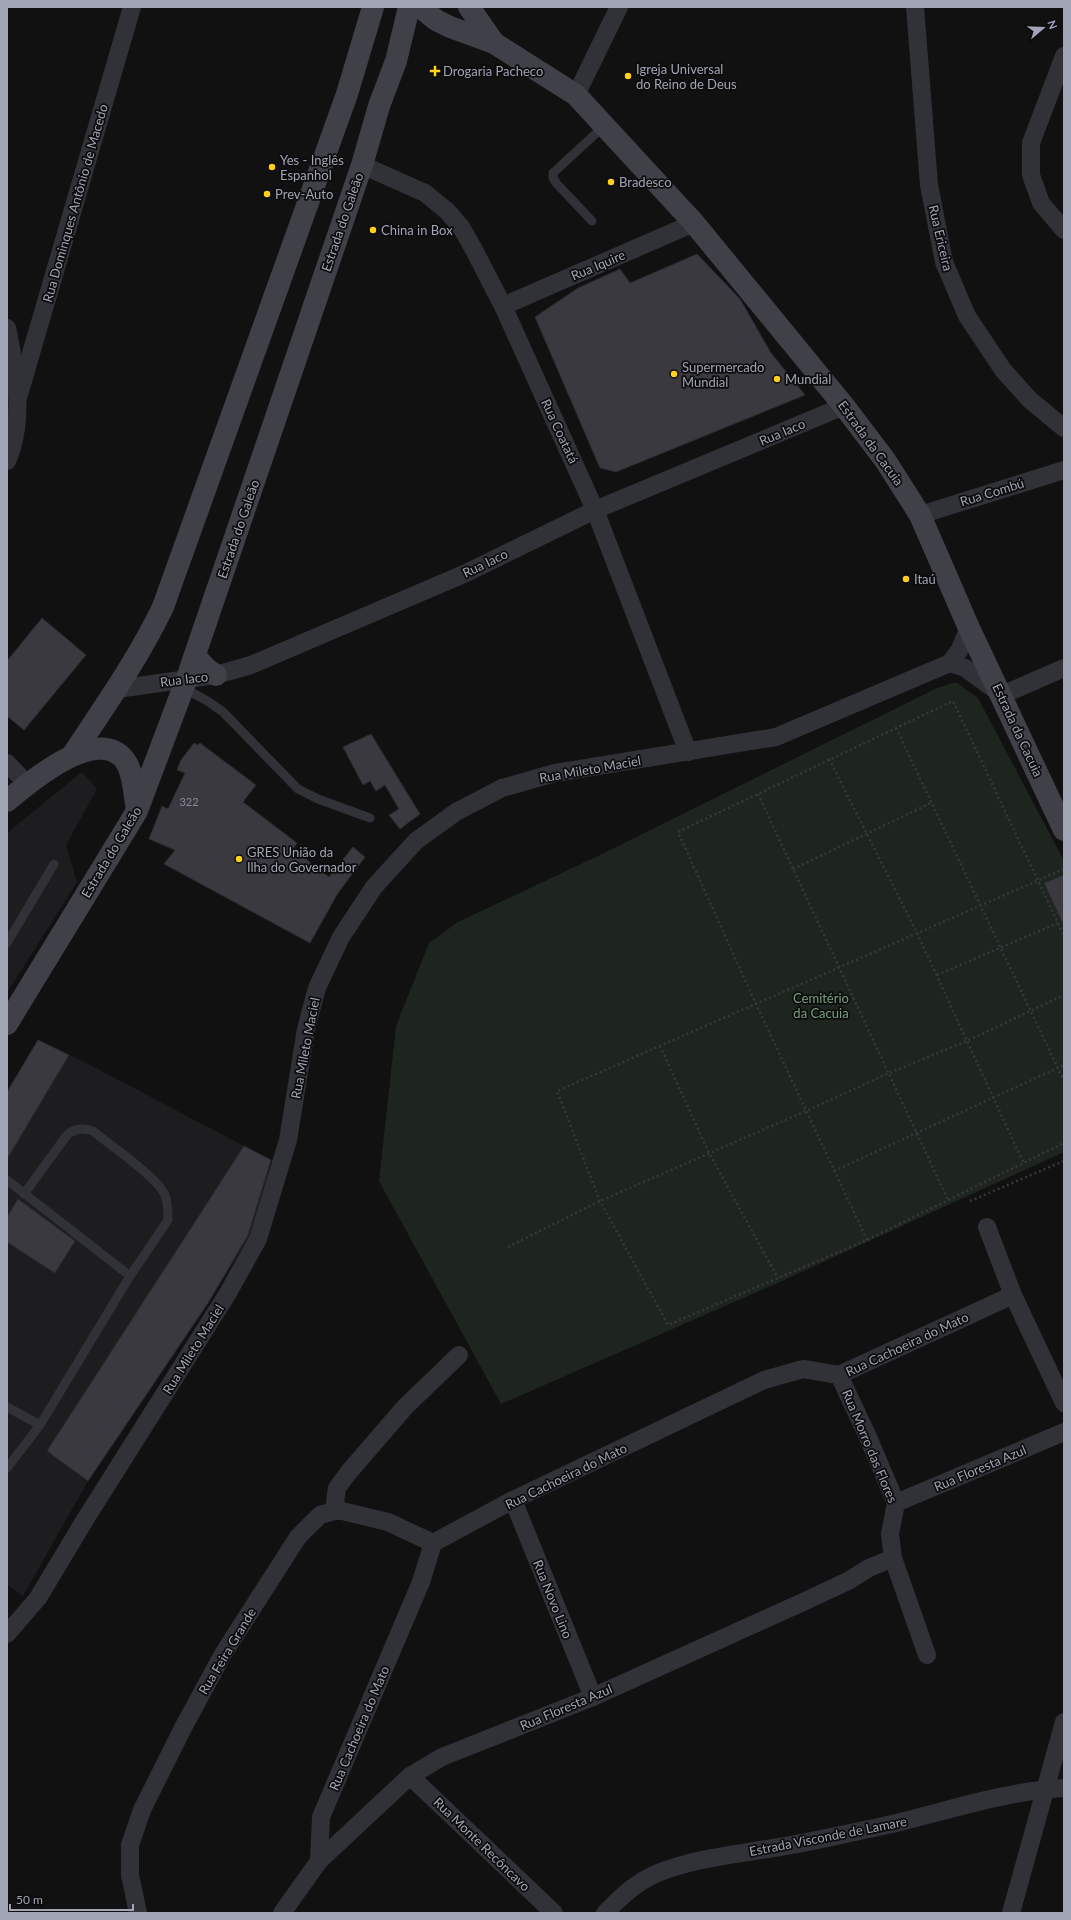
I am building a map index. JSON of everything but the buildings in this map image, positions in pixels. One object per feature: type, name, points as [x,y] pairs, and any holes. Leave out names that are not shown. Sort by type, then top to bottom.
[{"type":"main road","points":[[7,801],[73,754],[117,689],[149,636],[163,607],[346,94],[373,7]]},
{"type":"main road","name":"Estrada do Galeão","points":[[7,1024],[137,811],[186,683],[362,165],[380,106],[396,61],[409,7]]},
{"type":"main road","name":"Estrada da Cacuia","points":[[420,7],[436,20],[450,27],[494,43],[576,95],[694,223],[844,406],[885,460],[920,515],[969,628],[1061,816]]},
{"type":"main road","name":"Estrada da Cacuia","points":[[469,7],[494,43]]},
{"type":"main road","points":[[346,94],[380,106]]},
{"type":"main road","points":[[195,655],[209,672],[216,675]]},
{"type":"main road","points":[[73,754],[101,748],[116,752],[125,762],[131,776],[137,811]]},
{"type":"street","name":"Rua Dominques Antônio de Macedo","points":[[18,398],[132,7]]},
{"type":"street","points":[[576,95],[619,7]]},
{"type":"street","name":"Rua Ericeira","points":[[915,7],[929,185],[944,262],[967,316],[1003,370],[1030,400],[1064,428]]},
{"type":"street","points":[[1064,56],[1031,143],[1032,175],[1041,203],[1064,230]]},
{"type":"street","name":"Rua Coatatá","points":[[362,165],[425,193],[447,211],[464,232],[503,306],[595,510],[688,752]]},
{"type":"street","name":"Rua Iquire","points":[[503,306],[694,223]]},
{"type":"street","points":[[7,328],[18,398],[13,447],[7,461]]},
{"type":"street","name":"Rua Iaco","points":[[117,689],[186,683],[251,665],[464,574],[595,510],[844,406]]},
{"type":"street","name":"Rua Combú","points":[[920,515],[1064,470]]},
{"type":"street","points":[[969,628],[959,651],[950,662],[965,668],[1002,695],[1064,668]]},
{"type":"street","name":"Rua Mileto Maciel","points":[[7,1634],[38,1598],[82,1524],[228,1293],[258,1239],[288,1140],[306,1029],[317,988],[341,937],[374,887],[416,841],[456,812],[502,788],[555,773],[776,737],[950,662]]},
{"type":"street","points":[[7,763],[28,785]]},
{"type":"street","points":[[988,1227],[1013,1295],[1064,1403]]},
{"type":"street","name":"Rua Cachoeira do Mato","points":[[319,1861],[321,1817],[420,1582],[433,1543],[514,1500],[764,1380],[802,1369],[839,1375],[1013,1295]]},
{"type":"street","points":[[433,1543],[388,1522],[338,1510],[335,1502],[337,1488],[348,1473],[405,1407],[459,1355]]},
{"type":"street","name":"Rua Morro das Flores","points":[[839,1375],[868,1437],[896,1504],[890,1534],[893,1558],[927,1655]]},
{"type":"street","name":"Rua Floresta Azul","points":[[896,1504],[1064,1432]]},
{"type":"street","name":"Rua Novo Lino","points":[[514,1500],[593,1697]]},
{"type":"street","name":"Rua Feira Grande","points":[[138,1913],[130,1875],[130,1845],[142,1810],[184,1726],[223,1654],[298,1537],[320,1515],[338,1510]]},
{"type":"street","name":"Rua Floresta Azul","points":[[282,1913],[319,1861],[410,1776],[442,1757],[593,1697],[842,1584],[869,1568],[893,1558]]},
{"type":"street","points":[[1010,1913],[1044,1788],[1064,1722]]},
{"type":"street","name":"Rua Monte Recôncavo","points":[[410,1776],[554,1913]]},
{"type":"street","name":"Estrada Visconde de Lamare","points":[[606,1913],[628,1890],[657,1874],[690,1862],[769,1849],[876,1828],[1044,1788],[1064,1788]]},
{"type":"lane","points":[[592,221],[557,184],[553,178],[553,173],[604,126]]},
{"type":"lane","points":[[186,683],[223,712],[298,789],[318,799],[370,818]]},
{"type":"lane","points":[[7,943],[54,864]]},
{"type":"lane","points":[[7,1468],[40,1425],[130,1276],[168,1220],[168,1209],[165,1195],[158,1184],[93,1131],[83,1128],[74,1130],[67,1135],[24,1194]]},
{"type":"lane","points":[[7,1180],[130,1276]]},
{"type":"lane","points":[[7,1407],[40,1425]]},
{"type":"path","points":[[867,1240],[806,1112],[678,832],[953,701],[1064,936]]},
{"type":"path","points":[[896,728],[979,906],[1064,1081]]},
{"type":"path","points":[[829,759],[917,933],[1024,1164]]},
{"type":"path","points":[[758,794],[948,1200]]},
{"type":"path","points":[[794,869],[931,803]]},
{"type":"path","points":[[1064,870],[1038,880],[557,1091],[600,1201],[668,1325],[867,1240],[1064,1143]]},
{"type":"path","points":[[937,975],[1058,923]]},
{"type":"path","points":[[508,1247],[600,1201],[806,1112],[889,1073],[967,1041],[1064,995]]},
{"type":"path","points":[[660,1046],[709,1153],[778,1278]]},
{"type":"path","points":[[834,1171],[1064,1064]]},
{"type":"path","points":[[970,1201],[1064,1161]]},
{"type":"shaded area","points":[[82,772],[97,789],[66,845],[77,882],[7,993],[7,833]]},
{"type":"shaded area","points":[[38,1040],[90,1065],[271,1160],[259,1222],[208,1303],[88,1481],[23,1596],[7,1585],[7,1092]]},
{"type":"green space","name":"Cemitério da Cacuia","points":[[956,682],[978,698],[1064,861],[1064,1152],[773,1285],[501,1404],[379,1181],[396,1026],[429,943],[458,922],[602,854],[937,688]]},
{"type":"place","name":"Drogaria Pacheco","points":[[435,71]]},
{"type":"place","name":"Igreja Universal do Reino de Deus","points":[[628,76]]},
{"type":"place","name":"Yes - Inglês Espanhol","points":[[272,167]]},
{"type":"place","name":"Bradesco","points":[[611,182]]},
{"type":"place","name":"Prev-Auto","points":[[267,194]]},
{"type":"place","name":"China in Box","points":[[373,230]]},
{"type":"place","name":"Supermercado Mundial","points":[[674,374]]},
{"type":"place","name":"Mundial","points":[[777,379]]},
{"type":"place","name":"Itaú","points":[[906,579]]},
{"type":"place","name":"GRES União da Ilha do Governador","points":[[239,859]]}]
